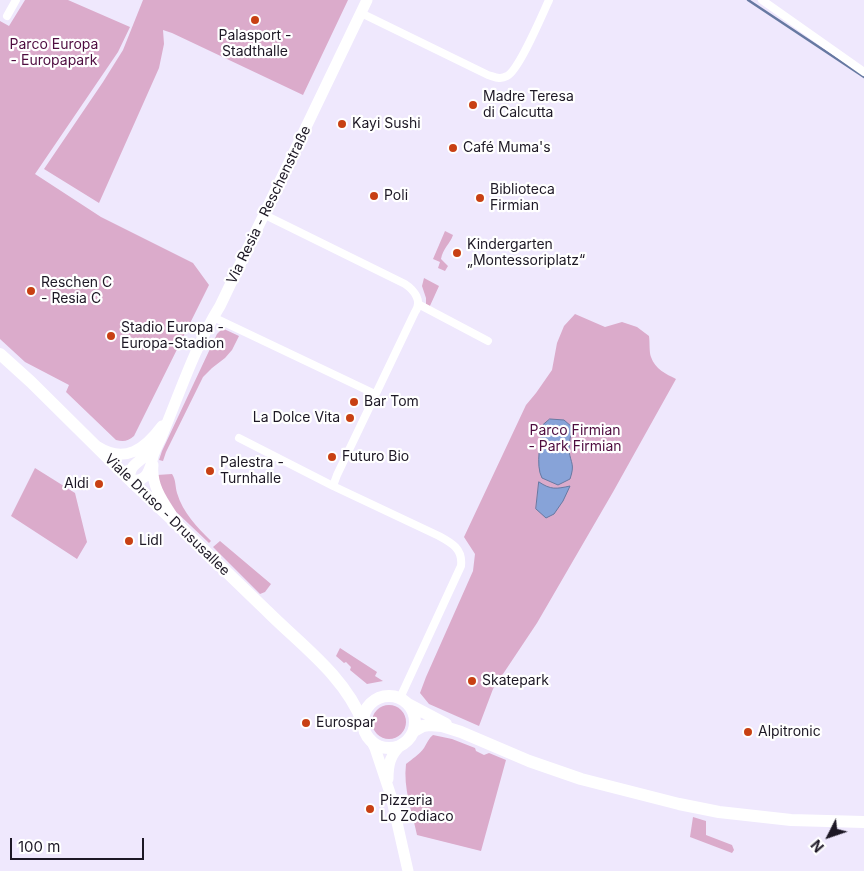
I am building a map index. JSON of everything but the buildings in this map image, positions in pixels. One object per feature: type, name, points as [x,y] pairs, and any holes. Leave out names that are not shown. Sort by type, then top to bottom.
[{"type":"main road","name":"Via Resia - Reschenstraße","points":[[170,414],[147,454],[131,468],[131,481],[145,477],[147,473],[186,376],[367,0]]},
{"type":"main road","name":"Viale Druso - Drususallee","points":[[0,354],[295,636],[333,676],[351,699],[363,723]]},
{"type":"main road","points":[[92,443],[107,452],[118,455],[128,454],[138,450],[146,443],[158,431],[170,414]]},
{"type":"main road","points":[[157,448],[153,477],[158,495],[176,522]]},
{"type":"main road","name":"Viale Druso - Drususallee","points":[[333,676],[355,695],[366,700],[375,700]]},
{"type":"main road","points":[[391,796],[375,748],[364,730],[363,723],[368,707],[375,700],[387,696],[400,698],[461,732],[529,761],[581,779],[679,804],[719,812],[791,820],[864,822]]},
{"type":"main road","points":[[400,698],[409,706],[414,716],[415,726],[412,734]]},
{"type":"main road","points":[[371,740],[387,748],[394,747],[406,742],[417,728],[430,725],[442,726],[461,732]]},
{"type":"main road","points":[[402,744],[392,755],[388,778],[408,871]]},
{"type":"street","points":[[7,16],[16,0]]},
{"type":"street","points":[[361,13],[488,75],[500,79],[509,76],[514,69],[549,0]]},
{"type":"street","points":[[762,0],[864,72]]},
{"type":"street","points":[[265,215],[405,284],[412,289],[418,298],[418,308],[375,394],[334,486]]},
{"type":"street","points":[[418,304],[488,341]]},
{"type":"street","points":[[213,318],[375,394]]},
{"type":"street","points":[[239,438],[439,536],[459,550],[462,566],[400,698]]},
{"type":"green space","name":"Parco Europa - Europapark","points":[[25,0],[68,0],[130,27],[118,52],[35,174],[101,217],[193,263],[209,285],[134,436],[126,441],[116,440],[66,392],[69,385],[25,362],[0,339],[0,21],[9,26]]},
{"type":"green space","points":[[143,0],[348,0],[303,95],[163,30],[164,44],[159,68],[99,203],[44,169],[123,50]]},
{"type":"green space","points":[[445,231],[453,235],[441,259],[448,266],[445,271],[438,268],[440,262],[433,259]]},
{"type":"green space","points":[[424,278],[439,286],[429,308],[426,305],[422,286]]},
{"type":"green space","name":"Parco Firmian - Park Firmian","points":[[575,314],[605,327],[622,322],[637,327],[649,336],[650,355],[655,365],[661,371],[676,379],[537,623],[493,689],[479,726],[429,704],[420,693],[473,571],[475,554],[464,537],[526,405],[552,370],[557,343],[564,326]]},
{"type":"green space","points":[[224,329],[239,336],[232,350],[225,358],[203,377],[163,461],[159,460],[217,334]]},
{"type":"green space","points":[[35,468],[75,493],[87,542],[77,559],[11,516]]},
{"type":"green space","points":[[172,474],[183,507],[211,541],[209,543],[171,507],[165,498],[157,475]]},
{"type":"green space","points":[[220,541],[271,584],[265,592],[260,594],[213,547]]},
{"type":"green space","points":[[340,648],[377,672],[375,676],[383,681],[367,684],[350,670],[351,667],[346,662],[344,663],[336,656]]},
{"type":"green space","points":[[389,705],[401,710],[406,722],[401,734],[389,739],[377,734],[372,722],[377,710]]},
{"type":"green space","points":[[433,735],[452,739],[475,748],[476,751],[484,755],[489,753],[506,760],[481,851],[417,835],[407,791],[406,764],[418,755]]},
{"type":"green space","points":[[693,817],[706,821],[706,835],[732,845],[734,850],[732,853],[690,837]]},
{"type":"water","points":[[550,419],[564,420],[572,427],[569,451],[572,464],[570,479],[558,485],[542,478],[539,466],[543,425]]},
{"type":"water","points":[[539,482],[554,488],[570,486],[554,514],[546,518],[536,509]]},
{"type":"waterway","points":[[748,0],[864,77]]},
{"type":"place","name":"Palasport - Stadthalle","points":[[255,20]]},
{"type":"place","name":"Madre Teresa di Calcutta","points":[[473,105]]},
{"type":"place","name":"Kayi Sushi","points":[[342,124]]},
{"type":"place","name":"Café Muma's","points":[[453,148]]},
{"type":"place","name":"Poli","points":[[374,196]]},
{"type":"place","name":"Biblioteca Firmian","points":[[480,198]]},
{"type":"place","name":"Kindergarten „Montessoriplatz“","points":[[457,253]]},
{"type":"place","name":"Reschen C - Resia C","points":[[31,291]]},
{"type":"place","name":"Stadio Europa - Europa-Stadion","points":[[111,336]]},
{"type":"place","name":"Bar Tom","points":[[354,402]]},
{"type":"place","name":"La Dolce Vita","points":[[350,418]]},
{"type":"place","name":"Futuro Bio","points":[[332,457]]},
{"type":"place","name":"Palestra - Turnhalle","points":[[210,471]]},
{"type":"place","name":"Aldi","points":[[99,484]]},
{"type":"place","name":"Lidl","points":[[129,541]]},
{"type":"place","name":"Skatepark","points":[[472,681]]},
{"type":"place","name":"Eurospar","points":[[306,723]]},
{"type":"place","name":"Alpitronic","points":[[748,732]]},
{"type":"place","name":"Pizzeria Lo Zodiaco","points":[[370,809]]}]
